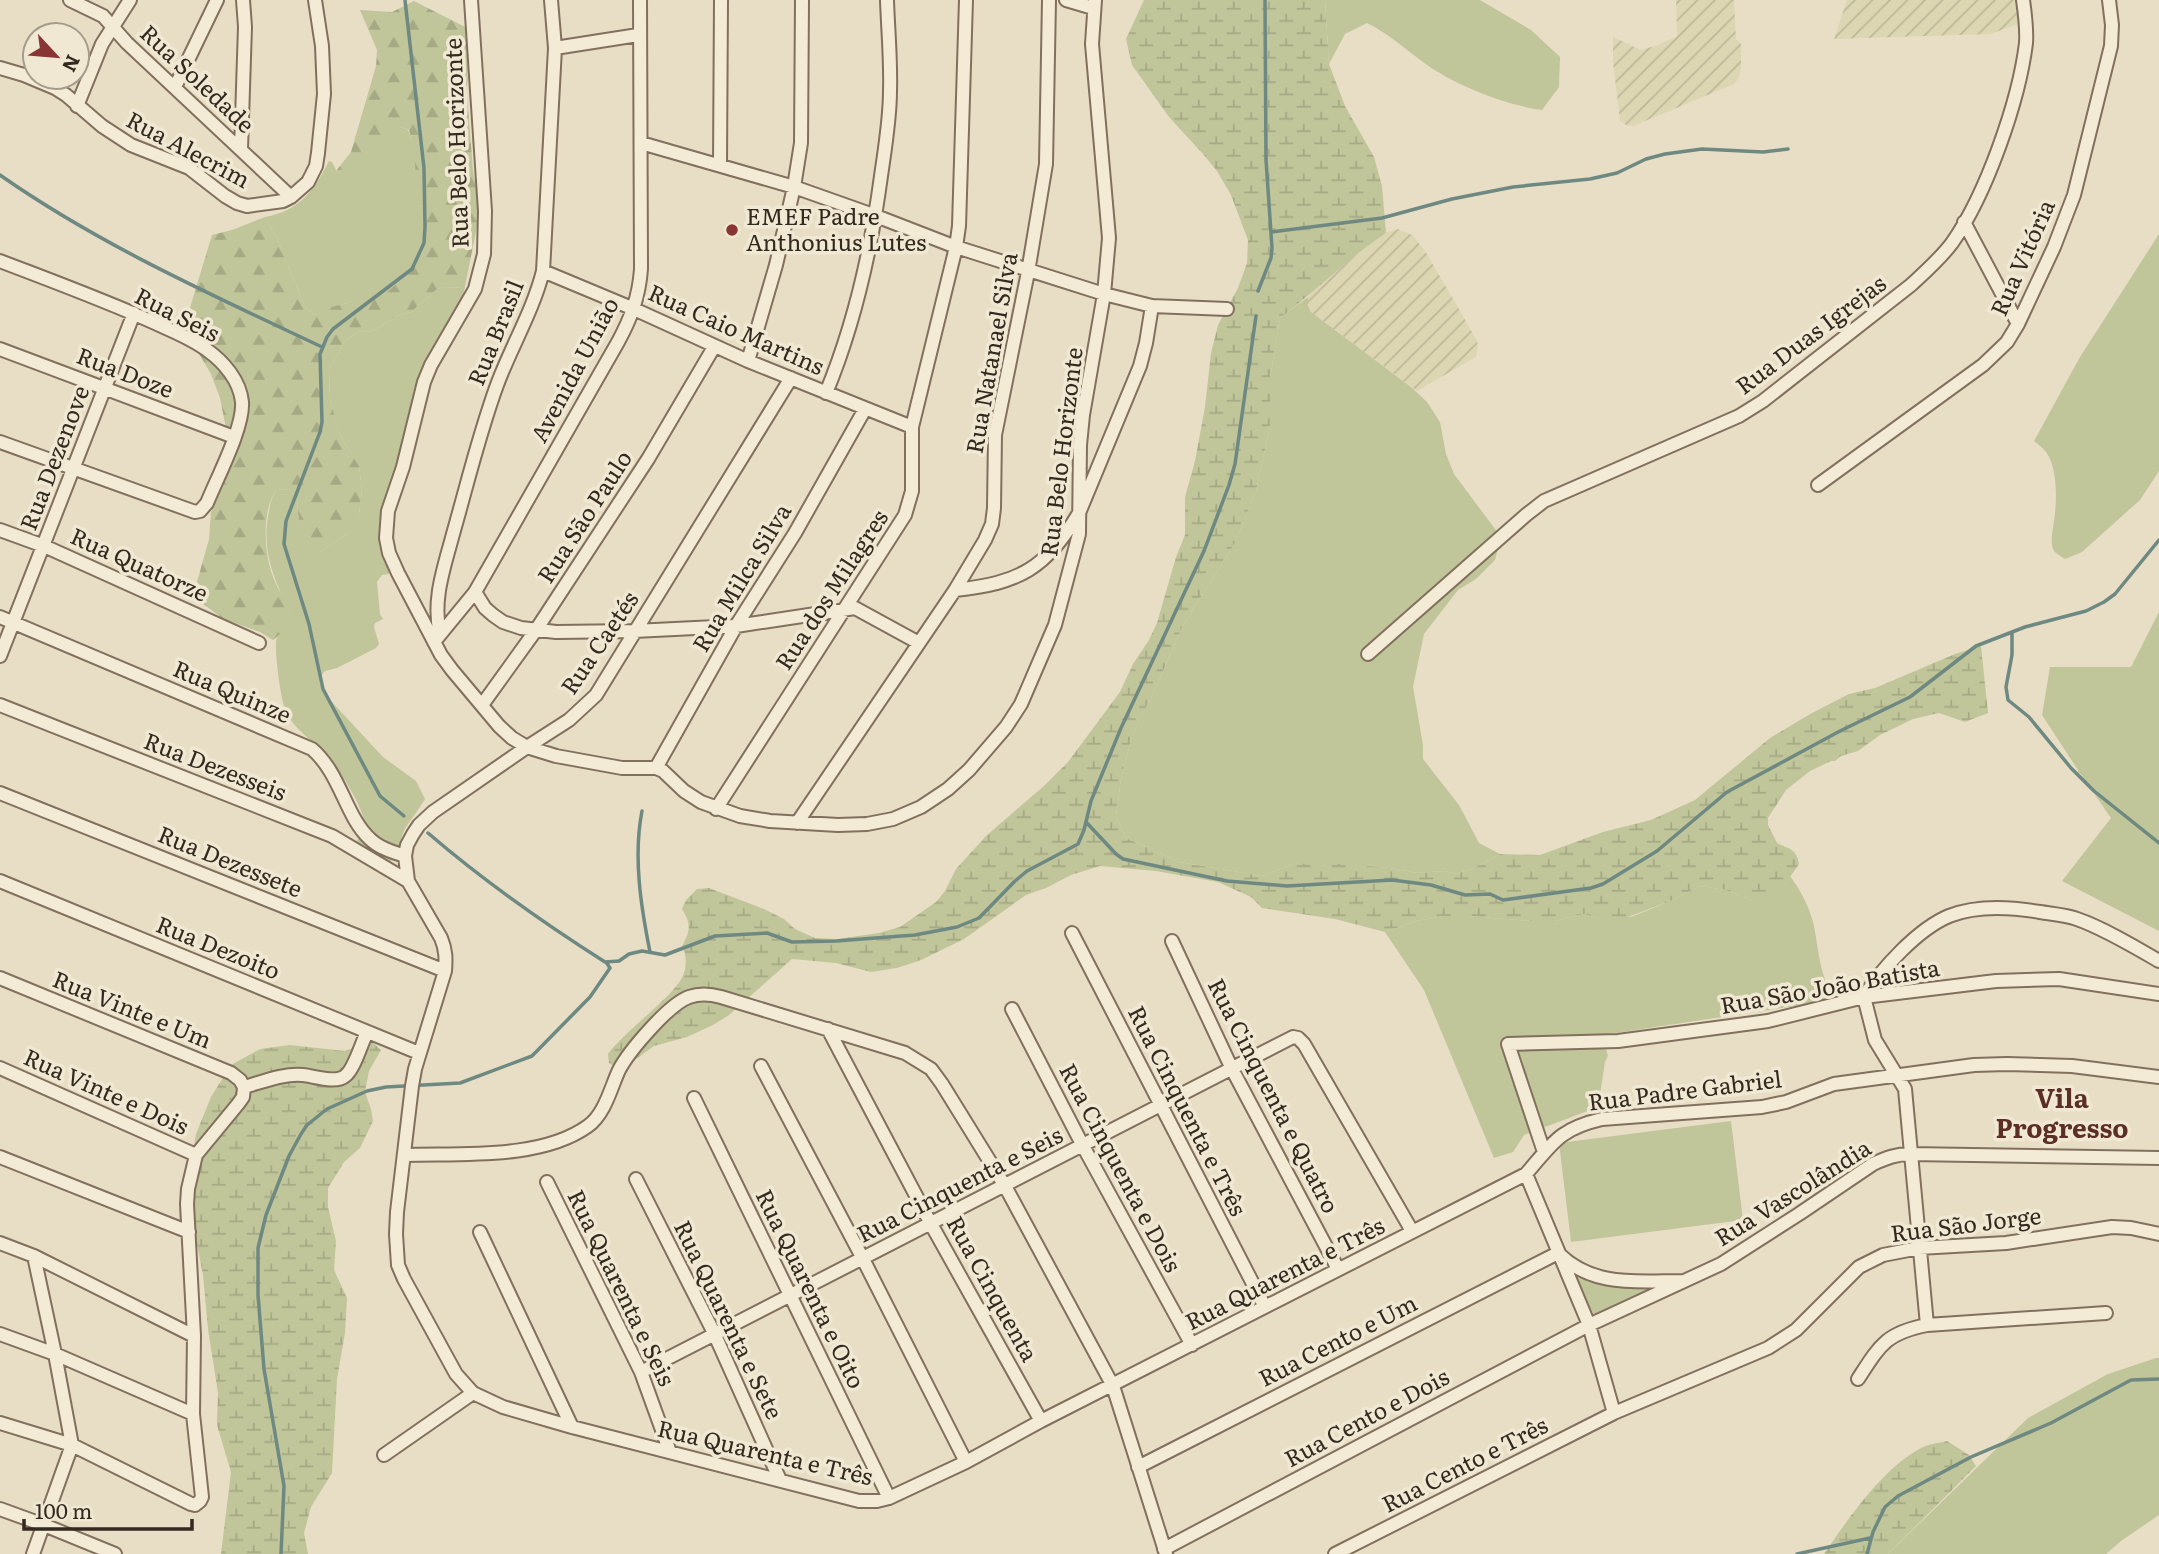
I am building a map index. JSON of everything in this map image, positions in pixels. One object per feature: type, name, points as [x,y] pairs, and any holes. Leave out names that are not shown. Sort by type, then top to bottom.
[{"type":"street","name":"Rua Soledade","points":[[70,0],[103,16],[113,29],[291,197]]},
{"type":"street","points":[[77,106],[106,35],[113,29],[130,0]]},
{"type":"street","points":[[175,87],[217,0]]},
{"type":"street","points":[[241,149],[245,27],[243,0]]},
{"type":"street","points":[[291,197],[308,183],[316,166],[318,153],[324,67],[315,0]]},
{"type":"street","name":"Rua Belo Horizonte","points":[[471,0],[485,211],[484,254],[475,289],[424,382],[403,467],[388,511],[386,538],[389,553],[452,670],[512,738],[527,747],[556,756],[622,768],[656,768],[701,802],[750,818],[797,823],[867,824],[893,819],[921,807],[948,789],[978,761],[1021,704],[1055,625],[1079,534],[1083,415],[1104,294],[1109,238],[1092,44],[1094,4]]},
{"type":"street","name":"Rua Brasil","points":[[437,638],[438,597],[477,448],[498,384],[537,293],[543,271],[555,48],[551,0]]},
{"type":"street","name":"Avenida União","points":[[437,638],[475,592],[635,309],[641,269],[638,35],[640,0]]},
{"type":"street","points":[[720,164],[721,0]]},
{"type":"street","points":[[748,362],[776,265],[794,187],[802,125],[802,0]]},
{"type":"street","points":[[826,393],[854,315],[876,216],[890,91],[887,0]]},
{"type":"street","name":"Rua dos Milagres","points":[[716,809],[905,515],[909,504],[912,491],[912,427],[956,247],[960,206],[966,0]]},
{"type":"street","name":"Rua Natanael Silva","points":[[797,823],[955,590],[976,557],[992,524],[995,508],[995,435],[1028,272],[1046,164],[1049,0]]},
{"type":"street","points":[[1066,0],[1094,4]]},
{"type":"street","name":"Rua Duas Igrejas","points":[[1368,654],[1544,501],[1739,416],[1763,401],[1932,266],[1964,222],[1995,155],[2011,111],[2026,41],[2023,0]]},
{"type":"street","name":"Rua Vitória","points":[[1818,485],[1983,365],[2007,342],[2018,324],[2054,247],[2074,195],[2111,46],[2109,0]]},
{"type":"street","points":[[555,48],[638,35]]},
{"type":"street","name":"Rua Alecrim","points":[[0,68],[55,88],[102,126],[131,145],[189,168],[225,197],[237,203],[247,206],[264,205],[291,197]]},
{"type":"street","points":[[641,143],[794,187],[1028,272],[1104,294],[1152,306],[1227,309]]},
{"type":"street","points":[[1964,222],[2018,324]]},
{"type":"street","name":"Rua Seis","points":[[0,261],[134,313],[192,340],[208,351],[232,375],[239,389],[242,404],[234,437],[207,503],[200,511],[190,512],[73,469]]},
{"type":"street","name":"Rua Caio Martins","points":[[543,271],[635,309],[748,362],[912,427]]},
{"type":"street","points":[[955,590],[978,588],[1009,580],[1042,562],[1054,550],[1079,513],[1140,366],[1152,306]]},
{"type":"street","name":"Rua Dezenove","points":[[0,656],[134,313]]},
{"type":"street","name":"Rua São Paulo","points":[[482,705],[536,630],[648,459],[714,347]]},
{"type":"street","name":"Rua Doze","points":[[0,349],[234,437]]},
{"type":"street","name":"Rua Caetés","points":[[405,856],[407,845],[419,825],[457,795],[584,708],[607,679],[791,378]]},
{"type":"street","name":"Rua Milca Silva","points":[[656,768],[865,409]]},
{"type":"street","points":[[0,442],[73,469]]},
{"type":"street","name":"Rua Quatorze","points":[[0,530],[44,546],[259,643]]},
{"type":"street","points":[[475,592],[485,608],[503,622],[536,630],[634,631],[737,626],[855,608],[919,643]]},
{"type":"street","name":"Rua Quinze","points":[[0,617],[312,749],[331,770],[362,831],[382,847],[405,856]]},
{"type":"street","name":"Rua Dezesseis","points":[[0,705],[332,836],[408,881]]},
{"type":"street","name":"Rua Dezessete","points":[[0,793],[445,971]]},
{"type":"street","points":[[405,856],[408,881]]},
{"type":"street","name":"Rua Dezoito","points":[[0,881],[419,1053]]},
{"type":"street","name":"Rua Quarenta e Três","points":[[408,881],[441,938],[445,948],[445,971],[419,1053],[412,1086],[396,1234],[398,1265],[453,1368],[472,1393],[503,1407],[572,1427],[859,1501],[877,1502],[965,1462],[1526,1174]]},
{"type":"street","points":[[1927,1325],[1905,1088],[1875,1040],[1864,997],[1874,980],[1934,924],[1949,916],[1972,911],[2020,909],[2077,919],[2159,961]]},
{"type":"street","name":"Rua Cinquenta e Três","points":[[1072,933],[1265,1307]]},
{"type":"street","name":"Rua Cinquenta e Quatro","points":[[1172,942],[1231,1069],[1338,1269]]},
{"type":"street","name":"Rua Vinte e Um","points":[[0,978],[231,1073],[244,1087]]},
{"type":"street","name":"Rua São João Batista","points":[[1544,1152],[1508,1044],[1618,1041],[1714,1029],[1768,1021],[1864,997],[1996,981],[2059,979],[2159,994]]},
{"type":"street","points":[[405,1155],[505,1152],[549,1144],[588,1126],[599,1113],[619,1071],[636,1045],[677,1003],[689,996],[703,994],[721,997],[905,1053],[931,1069],[1005,1186],[1113,1386],[1165,1551]]},
{"type":"street","name":"Rua Cinquenta e Dois","points":[[1012,1009],[1083,1146],[1192,1345]]},
{"type":"street","name":"Rua Cinquenta","points":[[828,1028],[1041,1421]]},
{"type":"street","points":[[0,1423],[72,1445],[191,1504],[198,1504],[202,1497],[193,1415],[194,1336],[187,1204],[196,1155],[243,1097],[244,1087],[300,1074],[344,1078],[367,1032]]},
{"type":"street","name":"Rua Cinquenta e Seis","points":[[641,1372],[1288,1038],[1298,1038],[1304,1044],[1412,1231]]},
{"type":"street","name":"Rua Padre Gabriel","points":[[1526,1174],[1565,1132],[1592,1121],[1776,1104],[1834,1084],[1974,1065],[2072,1066],[2159,1077]]},
{"type":"street","points":[[761,1066],[862,1257],[965,1462]]},
{"type":"street","name":"Rua Vinte e Dois","points":[[0,1068],[196,1155]]},
{"type":"street","name":"Rua Quarenta e Oito","points":[[694,1098],[889,1498]]},
{"type":"street","name":"Rua Vascolândia","points":[[1589,1325],[1721,1264],[1873,1164],[1899,1154],[2159,1158]]},
{"type":"street","points":[[0,1157],[189,1233]]},
{"type":"street","points":[[1526,1174],[1589,1325],[1614,1413]]},
{"type":"street","name":"Rua Quarenta e Sete","points":[[636,1179],[713,1333],[780,1480]]},
{"type":"street","name":"Rua Quarenta e Seis","points":[[547,1182],[641,1372],[670,1452]]},
{"type":"street","name":"Rua São Jorge","points":[[1614,1413],[1768,1348],[1796,1330],[1859,1267],[1883,1255],[1919,1248],[2006,1243],[2112,1227],[2159,1234]]},
{"type":"street","points":[[481,1233],[572,1427]]},
{"type":"street","points":[[0,1243],[34,1256],[194,1336]]},
{"type":"street","points":[[1558,1253],[1575,1268],[1593,1276],[1634,1281],[1687,1280]]},
{"type":"street","name":"Rua Cento e Um","points":[[1138,1467],[1558,1253]]},
{"type":"street","points":[[33,1554],[72,1445],[34,1256]]},
{"type":"street","points":[[1858,1378],[1884,1342],[1907,1329],[1927,1325],[2106,1313]]},
{"type":"street","name":"Rua Cento e Dois","points":[[1165,1551],[1589,1325]]},
{"type":"street","points":[[0,1334],[55,1354],[193,1415]]},
{"type":"street","points":[[384,1455],[472,1393]]},
{"type":"street","name":"Rua Cento e Três","points":[[1335,1554],[1614,1413]]},
{"type":"street","points":[[0,1509],[115,1554]]},
{"type":"shaded area","points":[[1676,0],[1734,0],[1736,39],[1741,44],[1739,78],[1727,87],[1633,126],[1626,125],[1620,121],[1613,63],[1613,37],[1641,50],[1677,36]]},
{"type":"shaded area","points":[[1847,0],[2015,0],[2018,24],[1990,34],[1834,39]]},
{"type":"shaded area","points":[[1398,229],[1412,235],[1425,251],[1477,341],[1478,348],[1476,357],[1417,391],[1311,312],[1308,306],[1308,297],[1319,284],[1384,233]]},
{"type":"green space","points":[[1144,0],[1325,0],[1329,64],[1345,106],[1374,157],[1382,186],[1386,233],[1280,318],[1270,378],[1270,426],[1256,491],[1235,543],[1183,625],[1132,736],[1121,779],[1116,816],[1126,838],[1179,862],[1262,876],[1293,864],[1328,863],[1417,873],[1445,871],[1456,874],[1500,854],[1540,855],[1603,832],[1651,820],[1695,800],[1770,738],[1812,713],[1849,694],[1875,688],[1955,654],[1981,646],[1988,713],[1965,722],[1939,713],[1913,719],[1880,735],[1858,751],[1810,771],[1786,790],[1768,818],[1768,825],[1777,843],[1794,852],[1799,864],[1785,884],[1770,894],[1751,900],[1726,890],[1700,886],[1673,900],[1620,920],[1584,914],[1555,921],[1444,916],[1416,921],[1385,932],[1335,919],[1262,908],[1251,897],[1218,882],[1156,871],[1100,866],[1071,875],[1026,895],[964,939],[921,960],[897,968],[871,972],[836,963],[792,959],[729,1015],[713,1025],[687,1037],[654,1046],[625,1067],[617,1068],[609,1063],[608,1054],[680,982],[686,966],[682,946],[689,927],[682,909],[686,900],[697,889],[709,888],[764,909],[815,938],[837,939],[900,927],[936,902],[956,869],[986,836],[1068,762],[1120,692],[1133,664],[1149,640],[1185,535],[1185,497],[1205,407],[1211,353],[1218,325],[1238,288],[1247,263],[1248,240],[1231,195],[1217,171],[1169,117],[1132,65],[1126,39]]},
{"type":"green space","points":[[1325,0],[1480,0],[1531,30],[1560,57],[1559,87],[1542,110],[1499,99],[1442,74],[1367,23],[1345,34],[1329,64]]},
{"type":"green space","points":[[414,1],[469,29],[467,96],[473,170],[480,212],[463,296],[461,298],[462,288],[444,287],[436,290],[411,312],[397,316],[373,331],[358,332],[344,342],[329,371],[330,399],[340,435],[359,466],[362,490],[359,514],[349,533],[321,551],[313,549],[299,523],[297,499],[289,490],[277,489],[268,510],[267,549],[272,574],[288,606],[290,616],[287,624],[273,640],[260,632],[223,619],[201,602],[197,582],[209,539],[211,512],[227,474],[227,433],[220,398],[211,374],[198,352],[182,334],[212,235],[265,217],[306,309],[315,315],[332,307],[386,293],[409,273],[423,243],[425,224],[418,201],[409,130],[401,127],[393,132],[365,166],[347,174],[336,171],[351,152],[376,66],[377,50],[360,10],[392,12]]},
{"type":"green space","points":[[401,127],[408,130],[413,147],[418,199],[425,222],[425,234],[419,254],[402,282],[387,293],[340,305],[315,315],[306,309],[265,217],[287,210],[304,198],[329,161],[337,172],[393,130]]},
{"type":"green space","points":[[2159,234],[2159,471],[2140,500],[2082,552],[2065,559],[2055,552],[2052,546],[2056,495],[2053,467],[2046,452],[2034,441],[2080,357]]},
{"type":"green space","points":[[444,287],[462,288],[463,295],[437,339],[422,374],[389,492],[391,567],[389,574],[382,575],[377,582],[380,614],[383,619],[375,623],[374,627],[379,644],[337,668],[325,671],[320,677],[320,684],[330,700],[383,757],[416,781],[425,799],[403,832],[396,854],[385,865],[363,850],[357,841],[363,830],[364,820],[346,781],[320,748],[297,728],[285,710],[276,642],[290,612],[279,589],[268,554],[268,516],[277,489],[289,490],[297,499],[299,523],[321,551],[349,533],[359,514],[362,490],[359,466],[340,435],[335,418],[330,399],[329,371],[344,342],[358,332],[373,331],[397,316],[411,312],[436,290]]},
{"type":"green space","points":[[1308,297],[1311,312],[1427,402],[1440,422],[1446,454],[1454,474],[1501,537],[1495,560],[1476,579],[1458,590],[1424,634],[1413,687],[1423,759],[1459,805],[1479,843],[1500,854],[1456,874],[1445,871],[1417,873],[1390,868],[1293,864],[1262,876],[1179,862],[1126,838],[1116,816],[1121,779],[1132,736],[1183,625],[1235,543],[1256,491],[1270,426],[1270,378],[1280,318]]},
{"type":"green space","points":[[2159,612],[2159,931],[2062,881],[2111,818],[2080,773],[2078,774],[2042,715],[2050,667],[2131,667]]},
{"type":"green space","points":[[1790,876],[1810,913],[1823,974],[1835,1000],[1602,1035],[1608,1056],[1598,1107],[1524,1135],[1513,1152],[1494,1158],[1424,990],[1385,932],[1416,921],[1444,916],[1530,921],[1555,921],[1584,914],[1597,918],[1631,917],[1700,886],[1726,890],[1751,900],[1785,884]]},
{"type":"green space","points":[[371,1041],[381,1050],[369,1071],[365,1092],[373,1121],[360,1148],[344,1162],[328,1188],[328,1207],[336,1241],[334,1270],[347,1298],[345,1333],[337,1379],[332,1473],[311,1507],[304,1533],[308,1554],[221,1554],[231,1472],[217,1425],[218,1393],[203,1275],[186,1188],[196,1134],[211,1097],[231,1065],[260,1049],[290,1045],[345,1051]]},
{"type":"green space","points":[[1731,1121],[1743,1220],[1571,1242],[1559,1143]]},
{"type":"green space","points":[[1574,1276],[1596,1284],[1617,1287],[1662,1286],[1596,1319]]},
{"type":"green space","points":[[2159,1358],[2159,1515],[2106,1554],[1888,1554],[2028,1418],[2108,1374]]},
{"type":"green space","points":[[1947,1441],[1969,1455],[1976,1466],[1888,1554],[1824,1554],[1867,1495],[1893,1468],[1921,1448]]},
{"type":"waterway","points":[[404,816],[380,796],[323,689],[309,624],[284,544],[286,521],[320,432],[320,354],[327,337],[333,329],[412,269],[424,243],[424,168],[405,0]]},
{"type":"waterway","points":[[1258,291],[1271,258],[1272,248],[1266,160],[1265,0]]},
{"type":"waterway","points":[[1271,232],[1382,218],[1452,199],[1513,187],[1590,179],[1617,173],[1646,159],[1665,154],[1702,149],[1763,152],[1788,149]]},
{"type":"waterway","points":[[0,175],[117,246],[322,347]]},
{"type":"waterway","points":[[428,833],[514,901],[605,962],[619,961],[629,954],[642,951],[665,955],[715,936],[767,933],[792,942],[836,941],[915,935],[957,927],[979,918],[1027,871],[1078,844],[1091,801],[1121,728],[1204,551],[1229,485],[1235,464],[1256,316]]},
{"type":"waterway","points":[[1086,822],[1123,859],[1227,881],[1287,886],[1392,880],[1431,885],[1465,895],[1490,894],[1503,900],[1591,888],[1603,884],[1657,851],[1727,792],[1910,697],[1976,646],[2025,627],[2086,611],[2104,602],[2115,594],[2159,540]]},
{"type":"waterway","points":[[2012,633],[2012,655],[2006,687],[2008,700],[2029,717],[2071,768],[2094,791],[2159,843]]},
{"type":"waterway","points":[[642,811],[638,864],[650,952]]},
{"type":"waterway","points":[[281,1554],[284,1486],[264,1369],[258,1295],[258,1248],[266,1215],[289,1156],[301,1134],[307,1125],[327,1109],[367,1091],[386,1087],[460,1083],[532,1056],[590,997],[610,968],[606,962]]},
{"type":"waterway","points":[[1867,1554],[1873,1532],[1885,1507],[1898,1496],[1971,1457],[2051,1423],[2131,1380],[2159,1379]]},
{"type":"waterway","points":[[1797,1554],[1870,1538]]},
{"type":"place","name":"EMEF Padre Anthonius Lutes","points":[[732,230]]},
{"type":"district","name":"Vila Progresso","points":[[2062,1114]]}]
